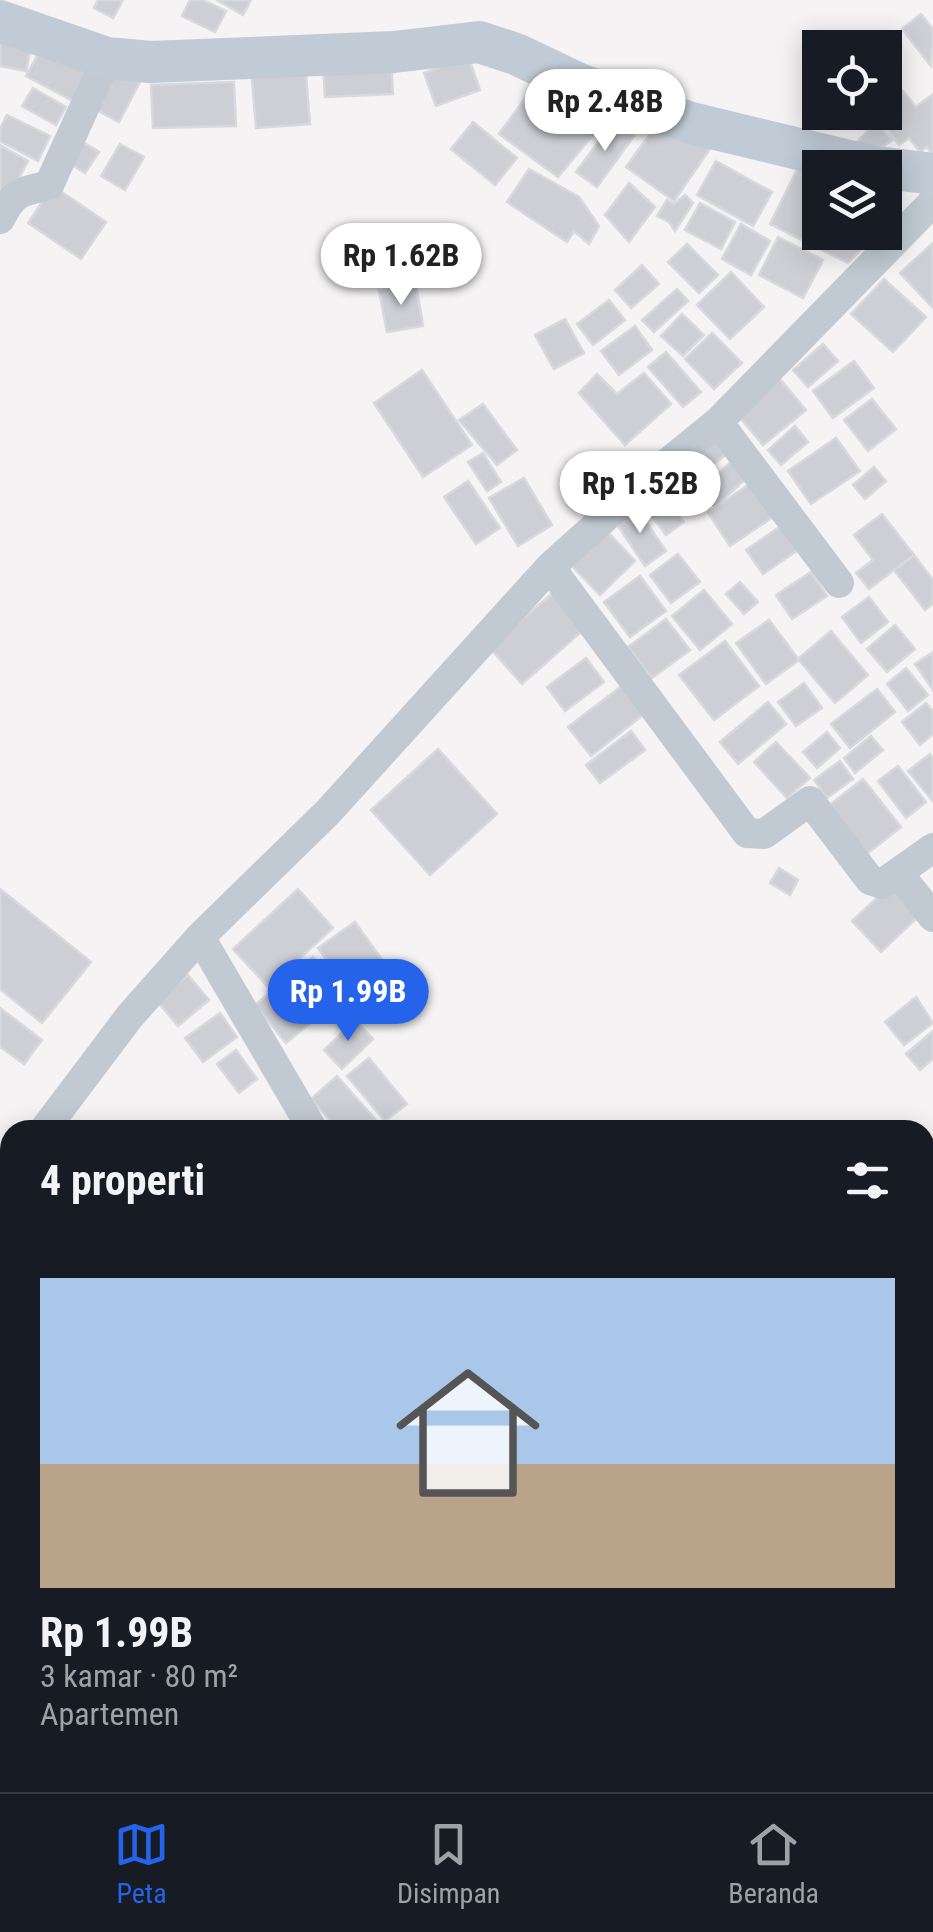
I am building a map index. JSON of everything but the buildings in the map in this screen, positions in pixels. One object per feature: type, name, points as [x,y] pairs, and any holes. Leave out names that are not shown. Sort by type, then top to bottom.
[{"type":"street","points":[[0,21],[106,58],[152,62],[322,56],[479,42],[516,54],[579,84],[691,123],[806,150]]},
{"type":"street","points":[[0,219],[22,191],[49,185],[106,58]]},
{"type":"street","points":[[902,170],[933,174]]},
{"type":"street","points":[[52,1120],[130,1016],[200,937],[328,812],[550,568],[718,422],[933,202]]},
{"type":"street","points":[[718,422],[839,583]]},
{"type":"street","points":[[550,568],[747,833],[764,834],[810,800],[870,880],[882,884],[933,848]]},
{"type":"street","points":[[899,874],[933,917]]},
{"type":"street","points":[[200,937],[307,1120]]}]
